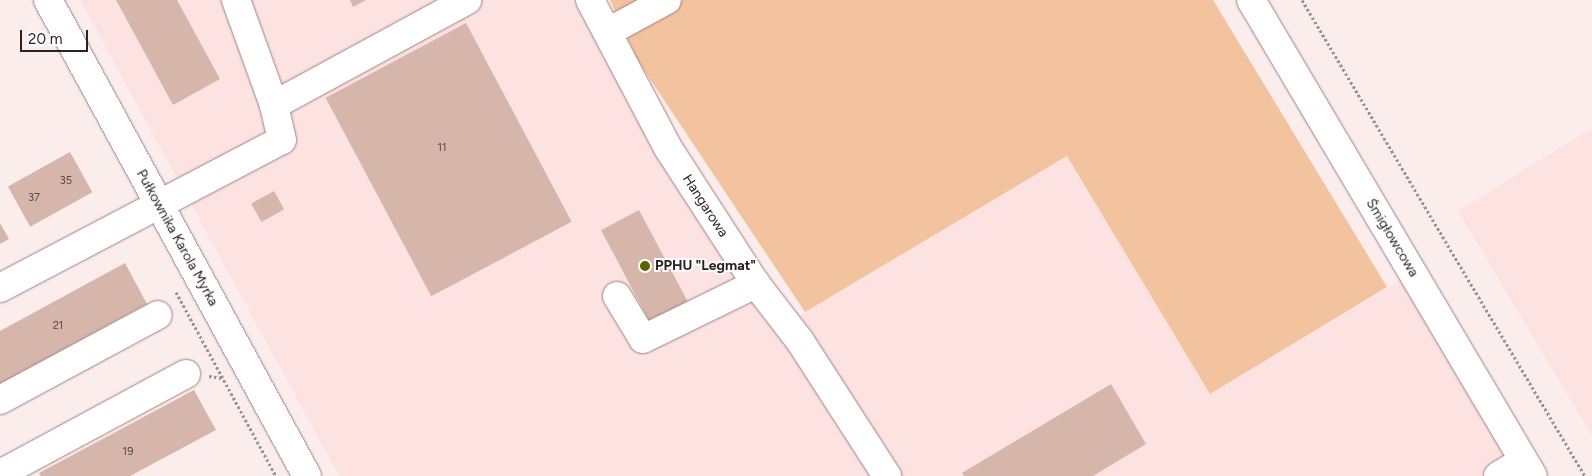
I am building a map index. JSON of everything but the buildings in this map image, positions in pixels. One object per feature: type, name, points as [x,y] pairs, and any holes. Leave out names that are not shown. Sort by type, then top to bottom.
[{"type":"street","name":"Pułkownika Karola Myrka","points":[[48,0],[308,476]]},
{"type":"street","points":[[0,288],[282,140],[274,105],[236,0]]},
{"type":"street","points":[[274,105],[467,0]]},
{"type":"street","name":"Hangarowa","points":[[590,0],[668,148],[756,284],[800,342],[887,476]]},
{"type":"street","points":[[608,32],[667,0]]},
{"type":"street","name":"Śmigłowcowa","points":[[1251,0],[1528,468]]},
{"type":"street","points":[[617,296],[643,339],[756,284]]},
{"type":"street","points":[[0,400],[158,315]]},
{"type":"street","points":[[2,473],[186,374]]},
{"type":"street","points":[[1498,476],[1528,468]]},
{"type":"path","points":[[1302,0],[1585,476]]},
{"type":"shaded area","points":[[80,0],[575,0],[777,333],[805,312],[1067,156],[1210,394],[1400,280],[1510,459],[1481,476],[339,476]]},
{"type":"shaded area","points":[[610,0],[1213,0],[1387,287],[1210,394],[1067,156],[805,312],[638,61]]},
{"type":"shaded area","points":[[1592,128],[1592,436],[1458,211]]},
{"type":"place","name":"PPHU \"Legmat\"","points":[[645,266]]}]
